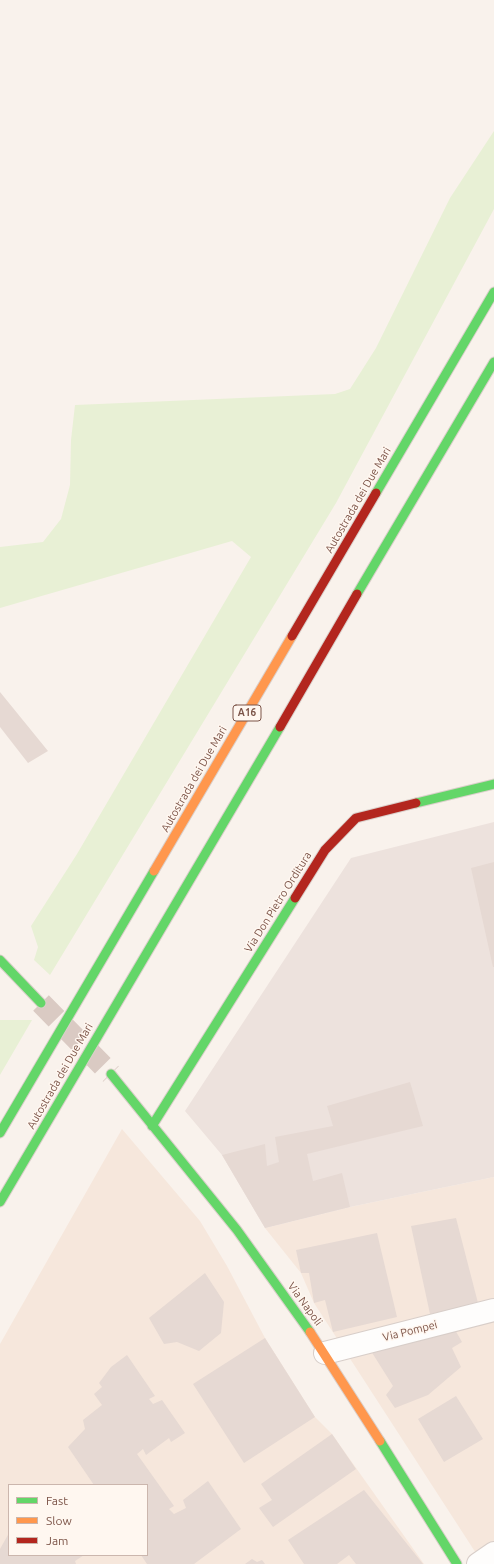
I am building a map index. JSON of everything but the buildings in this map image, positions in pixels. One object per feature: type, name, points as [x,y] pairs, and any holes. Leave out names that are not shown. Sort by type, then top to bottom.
[{"type":"main road","name":"Autostrada dei Due Mari","points":[[0,1134],[494,292]]},
{"type":"main road","name":"Autostrada dei Due Mari","points":[[0,1202],[494,362]]},
{"type":"main road","name":"Via Don Pietro Orditura","points":[[152,1126],[325,850],[356,818],[494,784]]},
{"type":"main road","points":[[0,960],[41,1003]]},
{"type":"main road","name":"Via Napoli","points":[[111,1074],[152,1126],[193,1173],[237,1230],[325,1353],[457,1564]]},
{"type":"street","name":"Via Pompei","points":[[325,1353],[494,1310]]},
{"type":"street","points":[[478,1564],[494,1553]]},
{"type":"shaded area","points":[[494,822],[494,1177],[350,1207],[265,1228],[222,1155],[185,1111],[351,858]]},
{"type":"shaded area","points":[[122,1129],[200,1221],[227,1266],[265,1338],[315,1417],[332,1434],[424,1564],[0,1564],[0,1344]]},
{"type":"shaded area","points":[[494,1177],[494,1564],[483,1564],[314,1303],[301,1273],[265,1228],[350,1207]]},
{"type":"green space","points":[[494,131],[494,209],[336,503],[50,975],[34,960],[38,947],[31,926],[77,854],[251,557],[232,541],[0,608],[0,547],[43,542],[61,519],[70,485],[71,440],[75,405],[335,394],[350,389],[376,348],[450,198]]},
{"type":"green space","points":[[0,1020],[32,1020],[0,1075]]},
{"type":"tunnel","points":[[41,1003],[111,1074]]},
{"type":"traffic: fast","points":[[376,493],[494,292]]},
{"type":"traffic: fast","points":[[357,594],[494,362]]},
{"type":"traffic: fast","points":[[0,1202],[280,727]]},
{"type":"traffic: fast","points":[[416,803],[494,784]]},
{"type":"traffic: fast","points":[[0,1133],[154,871]]},
{"type":"traffic: fast","points":[[152,1126],[295,898]]},
{"type":"traffic: fast","points":[[0,960],[41,1003]]},
{"type":"traffic: fast","points":[[111,1074],[237,1230],[310,1332]]},
{"type":"traffic: fast","points":[[380,1441],[457,1564]]},
{"type":"traffic: slow","points":[[154,871],[292,636]]},
{"type":"traffic: slow","points":[[310,1332],[380,1441]]},
{"type":"traffic: jam","points":[[292,636],[376,493]]},
{"type":"traffic: jam","points":[[280,727],[357,594]]},
{"type":"traffic: jam","points":[[295,898],[325,850],[356,818],[416,803]]}]
